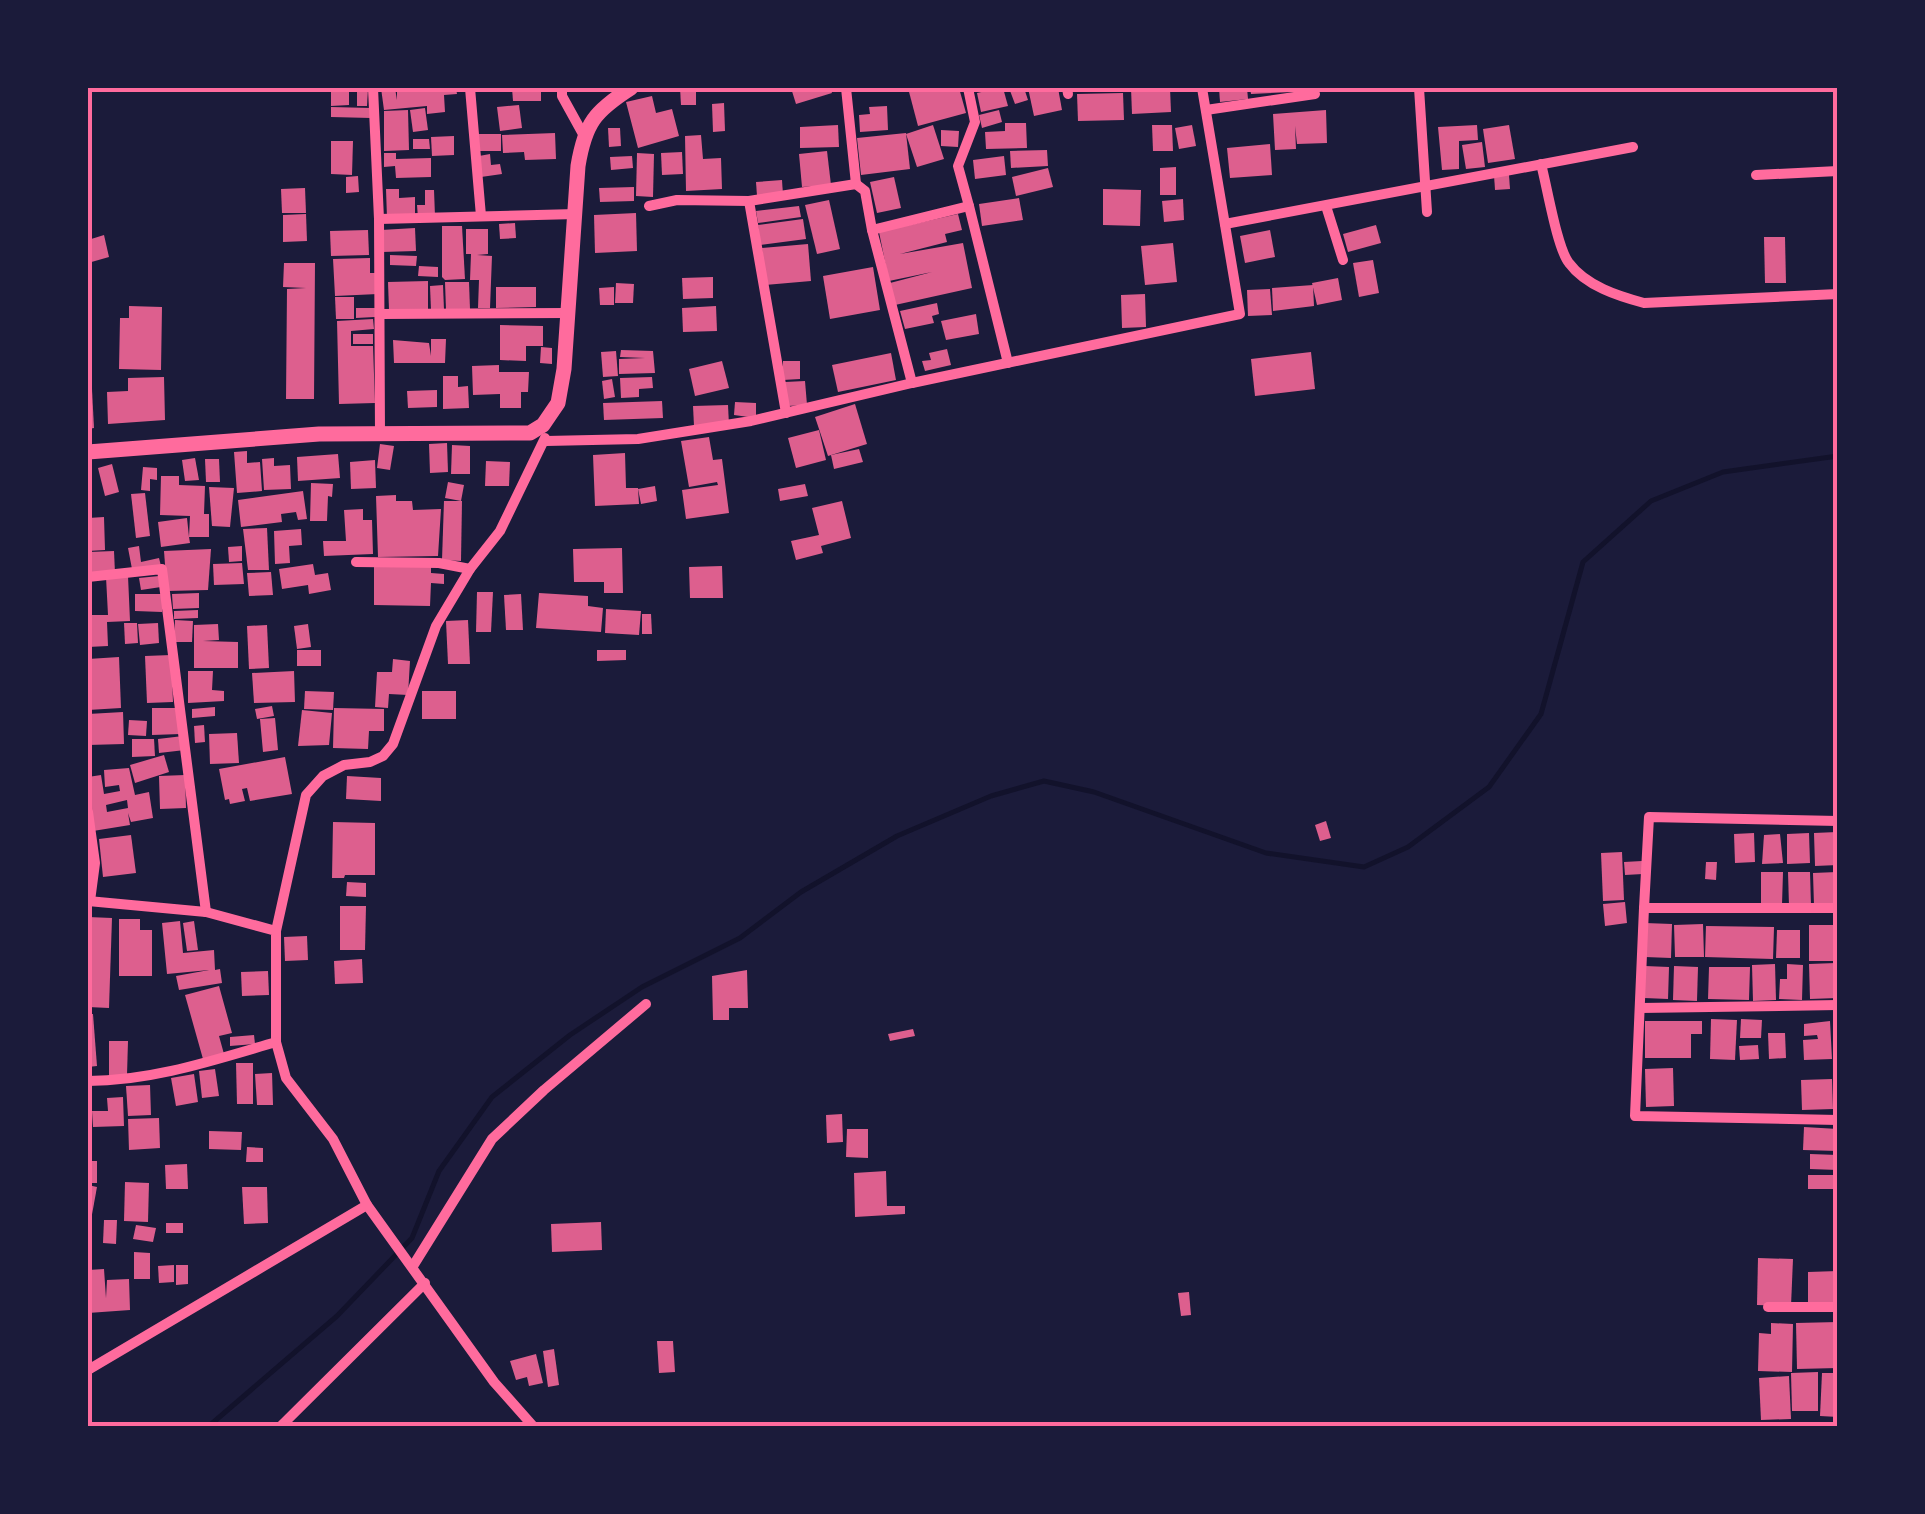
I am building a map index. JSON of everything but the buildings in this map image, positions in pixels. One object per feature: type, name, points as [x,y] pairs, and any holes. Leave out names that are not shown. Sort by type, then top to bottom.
[{"type":"main road","points":[[88,452],[319,434],[544,433],[558,403],[564,369],[578,166],[584,134],[602,106],[631,88]]},
{"type":"street","points":[[373,88],[381,314],[380,434]]},
{"type":"street","points":[[470,88],[481,216]]},
{"type":"street","points":[[562,88],[562,96],[584,134]]},
{"type":"street","points":[[846,88],[856,184],[865,192],[912,382]]},
{"type":"street","points":[[968,88],[975,122],[958,166],[1008,362]]},
{"type":"street","points":[[533,1426],[494,1382],[385,1230],[334,1139],[286,1078],[276,1042],[276,931],[306,795],[323,776],[344,764],[370,762],[394,744],[436,626],[470,569],[500,532],[544,433],[638,439],[786,413],[912,382],[1240,314],[1202,88]]},
{"type":"street","points":[[1419,88],[1428,212]]},
{"type":"street","points":[[1206,110],[1315,94]]},
{"type":"street","points":[[1224,224],[1632,147]]},
{"type":"street","points":[[1541,164],[1566,260],[1581,275],[1615,294],[1644,303],[1838,294]]},
{"type":"street","points":[[1756,175],[1838,172]]},
{"type":"street","points":[[649,206],[677,200],[749,201],[856,184]]},
{"type":"street","points":[[749,201],[786,413]]},
{"type":"street","points":[[872,230],[969,206]]},
{"type":"street","points":[[1326,206],[1343,260]]},
{"type":"street","points":[[379,219],[576,214]]},
{"type":"street","points":[[381,314],[568,312]]},
{"type":"street","points":[[356,562],[439,563],[470,569]]},
{"type":"street","points":[[88,577],[162,569],[206,912]]},
{"type":"street","points":[[88,812],[95,864],[89,901],[206,912],[276,931]]},
{"type":"street","points":[[1838,822],[1649,817],[1635,1116],[1838,1120]]},
{"type":"street","points":[[1644,908],[1838,908]]},
{"type":"street","points":[[412,1266],[492,1139],[646,1004]]},
{"type":"street","points":[[1640,1008],[1838,1006]]},
{"type":"street","points":[[88,1081],[122,1081],[210,1062],[276,1042]]},
{"type":"street","points":[[88,1370],[367,1204]]},
{"type":"street","points":[[281,1426],[426,1283]]},
{"type":"street","points":[[1768,1308],[1838,1307]]},
{"type":"waterway","points":[[209,1426],[337,1316],[412,1238],[439,1171],[492,1097],[570,1035],[642,987],[740,938],[801,892],[897,836],[991,796],[1044,781],[1094,792],[1266,853],[1364,867],[1408,847],[1489,787],[1541,714],[1583,562],[1651,501],[1723,472],[1838,456]]}]
